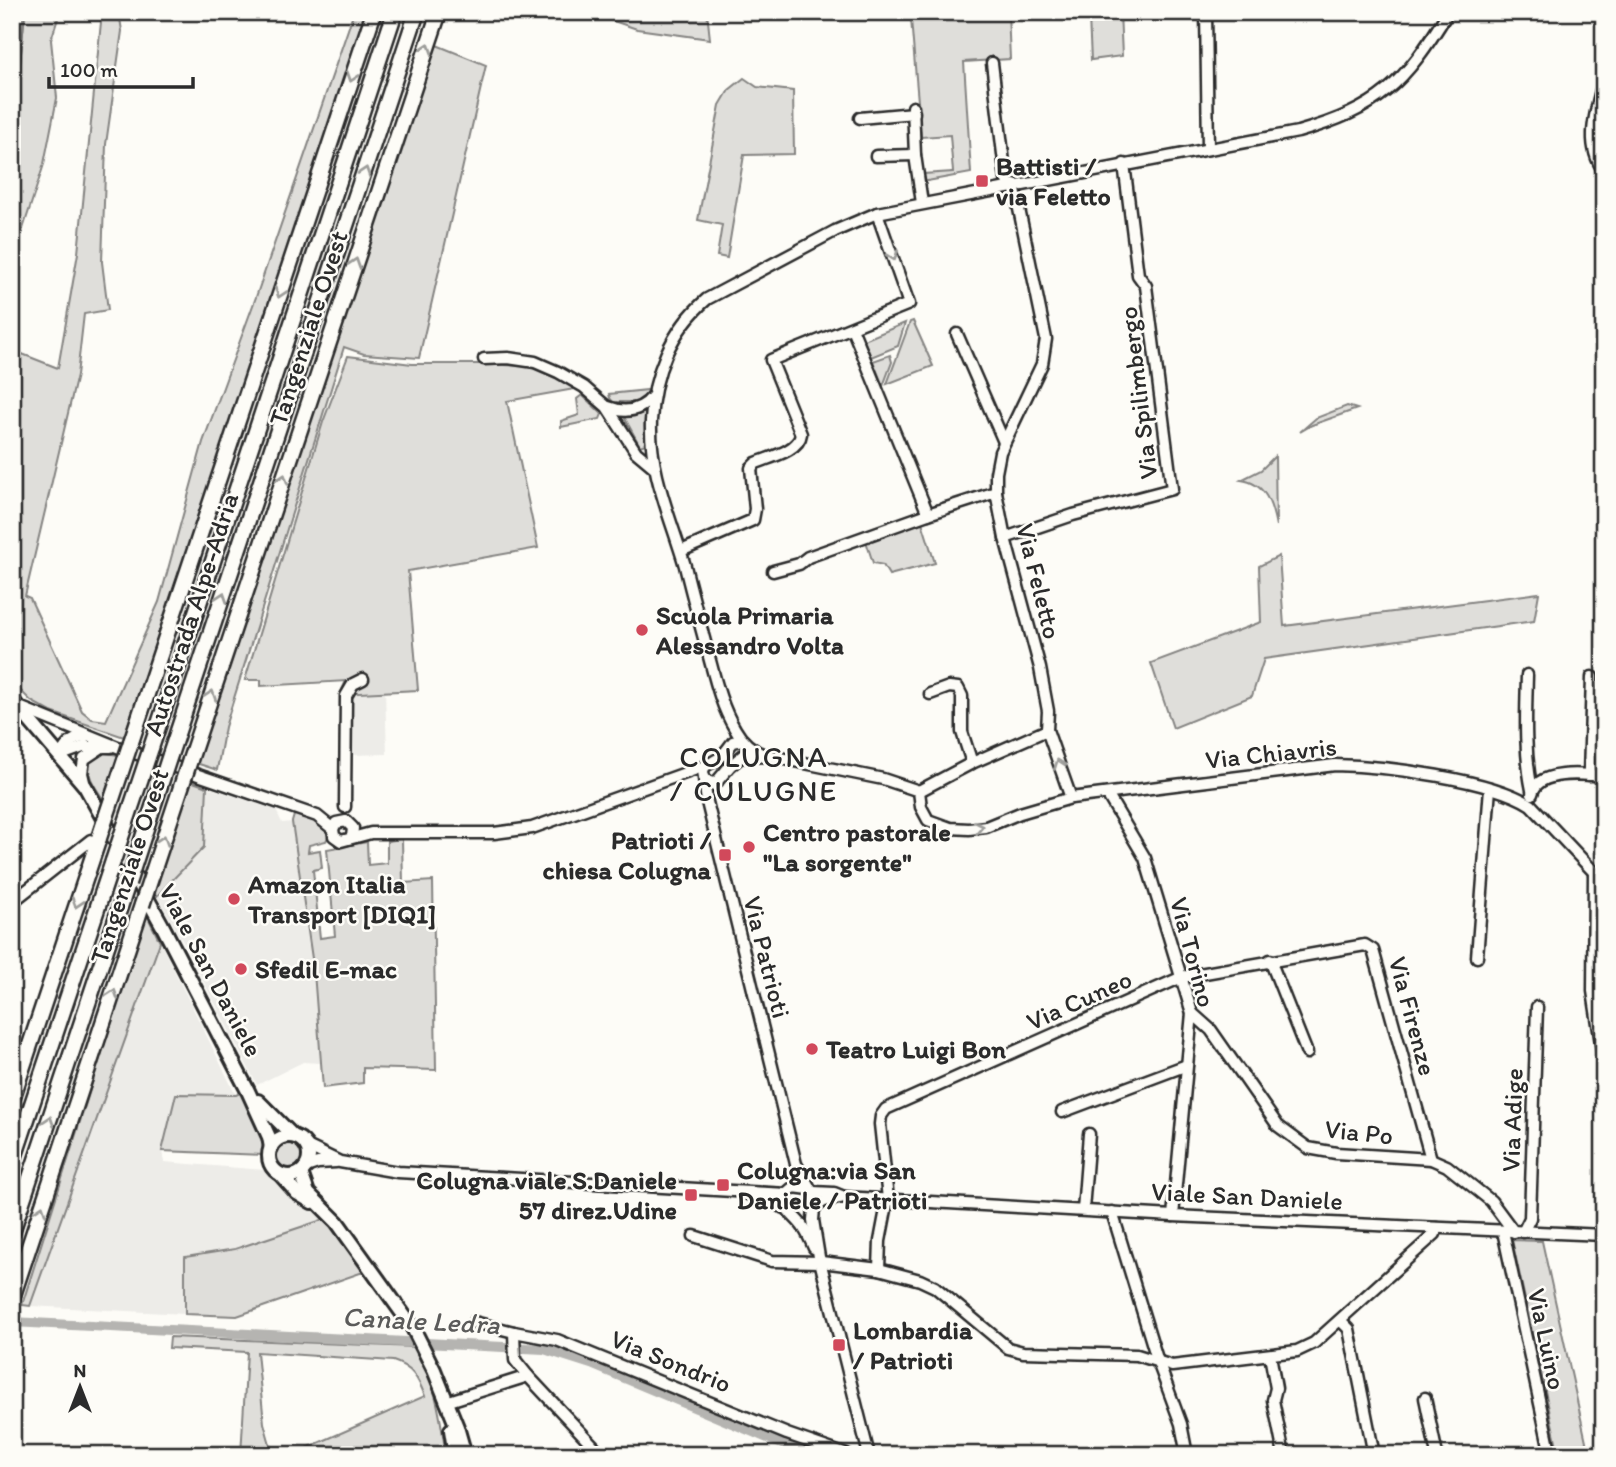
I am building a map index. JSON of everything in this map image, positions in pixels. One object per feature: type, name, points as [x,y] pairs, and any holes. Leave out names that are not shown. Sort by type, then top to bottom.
[{"type":"highway","name":"Tangenziale Ovest","points":[[12,1099],[126,745],[374,12]]},
{"type":"highway","name":"Autostrada Alpe-Adria","points":[[12,1164],[395,12]]},
{"type":"highway","name":"Autostrada Alpe-Adria","points":[[12,1232],[417,12]]},
{"type":"highway","name":"Tangenziale Ovest","points":[[12,1298],[439,12]]},
{"type":"main road","name":"Viale San Daniele","points":[[16,703],[85,786],[162,925],[269,1137],[270,1164],[281,1175],[292,1176],[304,1170]]},
{"type":"main road","name":"Viale San Daniele","points":[[248,1091],[271,1117],[307,1146]]},
{"type":"main road","points":[[271,1148],[279,1139],[293,1136]]},
{"type":"main road","points":[[307,1146],[309,1158],[304,1170],[308,1193],[337,1222],[413,1328],[457,1427],[465,1455]]},
{"type":"main road","points":[[281,1175],[297,1194],[323,1207]]},
{"type":"main road","points":[[446,1402],[454,1455]]},
{"type":"street","points":[[1206,12],[1208,149]]},
{"type":"street","points":[[744,757],[748,752],[731,722],[717,684],[681,551],[654,467],[651,419],[655,392],[664,356],[676,332],[691,313],[707,299],[835,231],[877,213],[1298,132],[1335,121],[1366,106],[1397,82],[1414,64],[1448,12]]},
{"type":"street","name":"Via Feletto","points":[[992,63],[1004,167],[1012,186],[1046,339],[1042,364],[1004,442],[996,473],[996,492],[1005,538],[1040,668],[1048,711],[1047,730],[1071,798]]},
{"type":"street","points":[[1604,78],[1592,137],[1597,161],[1604,171]]},
{"type":"street","points":[[860,118],[914,110],[915,155],[922,203]]},
{"type":"street","points":[[876,156],[915,155]]},
{"type":"street","name":"Via Spilimbergo","points":[[1005,538],[1073,515],[1172,489],[1146,286],[1138,275],[1124,164]]},
{"type":"street","points":[[681,551],[753,520],[755,509],[751,468],[756,463],[794,447],[801,440],[801,434],[771,360],[909,304],[877,213]]},
{"type":"street","points":[[852,328],[928,514]]},
{"type":"street","points":[[957,334],[1004,442]]},
{"type":"street","points":[[484,359],[508,358],[544,365],[584,387],[607,407],[636,452],[654,467]]},
{"type":"street","points":[[607,407],[629,411],[647,403],[655,392]]},
{"type":"street","points":[[773,572],[799,564],[808,557],[996,492]]},
{"type":"street","points":[[1527,675],[1526,741],[1532,790],[1531,805]]},
{"type":"street","points":[[1589,775],[1592,677]]},
{"type":"street","points":[[345,827],[346,696],[353,684],[363,679]]},
{"type":"street","points":[[930,694],[949,687],[958,688],[962,696],[962,732],[972,763]]},
{"type":"street","points":[[16,703],[94,738]]},
{"type":"street","points":[[730,745],[731,722]]},
{"type":"street","points":[[707,802],[717,782],[735,761],[744,757],[766,756],[883,779],[919,791],[972,763],[1047,730]]},
{"type":"street","points":[[61,755],[65,746],[80,737],[126,745],[345,827],[371,833],[494,833],[531,828],[701,773],[720,758],[736,740],[766,756]]},
{"type":"street","points":[[61,755],[83,747],[126,745]]},
{"type":"street","points":[[85,786],[82,774],[84,759],[102,747]]},
{"type":"street","name":"Via Chiavris","points":[[919,791],[925,816],[934,823],[969,830],[986,827],[1020,813],[1071,798],[1107,793],[1335,765],[1408,771],[1490,788],[1520,798],[1531,805],[1594,872],[1604,879]]},
{"type":"street","points":[[701,773],[709,782],[717,782]]},
{"type":"street","name":"Via Patrioti","points":[[701,773],[796,1164],[811,1191]]},
{"type":"street","points":[[1532,790],[1541,780],[1567,774],[1604,776]]},
{"type":"street","points":[[1477,957],[1490,788]]},
{"type":"street","name":"Via Torino","points":[[1107,793],[1145,858],[1192,1013],[1173,1216]]},
{"type":"street","points":[[12,902],[95,839]]},
{"type":"street","points":[[1594,872],[1593,991],[1604,1063]]},
{"type":"street","name":"Via Firenze","points":[[1182,977],[1365,945],[1373,950],[1431,1160]]},
{"type":"street","points":[[1270,960],[1307,1053]]},
{"type":"street","name":"Via Cuneo","points":[[888,1199],[880,1124],[881,1116],[886,1110],[1182,977]]},
{"type":"street","name":"Via Adige","points":[[1519,1232],[1530,1218],[1537,1007]]},
{"type":"street","name":"Via Po","points":[[1192,1013],[1211,1031],[1278,1126],[1308,1148],[1336,1153],[1431,1160],[1447,1166],[1491,1200],[1519,1232]]},
{"type":"street","points":[[1062,1112],[1187,1065]]},
{"type":"street","points":[[1083,1210],[1088,1134]]},
{"type":"street","name":"Viale San Daniele","points":[[307,1146],[340,1162]]},
{"type":"street","name":"Viale San Daniele","points":[[304,1170],[318,1163],[340,1162],[398,1172],[741,1191],[790,1191]]},
{"type":"street","name":"Via Patrioti","points":[[790,1191],[796,1164]]},
{"type":"street","name":"Viale San Daniele","points":[[741,1191],[785,1208]]},
{"type":"street","points":[[820,1259],[796,1217],[785,1208],[790,1191],[811,1191],[820,1259],[869,1455]]},
{"type":"street","name":"Viale San Daniele","points":[[811,1191],[834,1193],[844,1197]]},
{"type":"street","name":"Viale San Daniele","points":[[814,1209],[824,1201],[844,1197],[1173,1216],[1604,1235]]},
{"type":"street","points":[[880,1269],[880,1241],[888,1199]]},
{"type":"street","points":[[796,1217],[806,1217],[814,1209]]},
{"type":"street","points":[[1112,1212],[1159,1365],[1181,1424],[1187,1455]]},
{"type":"street","points":[[694,1236],[772,1261],[820,1259],[880,1269],[920,1280],[935,1287],[1008,1348],[1023,1352],[1138,1355],[1159,1365],[1172,1366],[1297,1351],[1314,1343],[1436,1234],[1436,1228]]},
{"type":"street","name":"Via Luino","points":[[1503,1231],[1551,1455]]},
{"type":"street","points":[[1341,1321],[1349,1329],[1374,1455]]},
{"type":"street","name":"Via Sondrio","points":[[474,1322],[514,1334],[557,1340],[775,1429],[847,1455]]},
{"type":"street","points":[[514,1334],[513,1351],[518,1366],[602,1455]]},
{"type":"street","points":[[1269,1354],[1276,1388],[1273,1400],[1284,1455]]},
{"type":"street","points":[[446,1402],[528,1376]]},
{"type":"street","points":[[1425,1398],[1437,1455]]},
{"type":"shaded area","points":[[12,12],[25,12],[12,147]]},
{"type":"shaded area","points":[[25,12],[60,12],[51,40],[57,98],[44,164],[12,263],[12,147]]},
{"type":"shaded area","points":[[100,12],[119,12],[122,31],[106,144],[102,262],[108,310],[84,314],[77,375],[25,596],[30,598],[82,711],[92,719],[106,721],[159,602],[203,442],[354,12],[367,12],[124,737],[51,712],[31,701],[12,682],[12,350],[58,368],[78,253]]},
{"type":"shaded area","points":[[587,12],[707,12],[710,39],[637,29]]},
{"type":"shaded area","points":[[865,12],[1008,12],[1010,59],[964,62],[971,173],[922,182],[923,174],[953,172],[950,135],[921,137],[911,19],[866,18]]},
{"type":"shaded area","points":[[1096,12],[1120,12],[1122,56],[1091,60],[1089,18],[1095,17]]},
{"type":"shaded area","points":[[434,44],[486,65],[419,358],[364,354],[344,347],[225,727],[217,770],[196,763]]},
{"type":"shaded area","points":[[744,78],[757,87],[793,91],[794,154],[744,155],[727,258],[717,256],[722,225],[698,220],[720,105],[729,90]]},
{"type":"shaded area","points":[[913,321],[933,366],[887,384],[910,322]]},
{"type":"shaded area","points":[[905,323],[898,346],[871,357],[864,340]]},
{"type":"shaded area","points":[[890,355],[892,362],[883,386],[873,361]]},
{"type":"shaded area","points":[[348,356],[412,364],[525,366],[557,375],[580,388],[507,401],[538,548],[408,571],[418,690],[340,694],[346,681],[261,686],[261,680],[245,680],[323,422]]},
{"type":"shaded area","points":[[648,390],[645,400],[639,402],[613,402],[609,394]]},
{"type":"shaded area","points":[[582,395],[602,414],[600,419],[561,427],[561,421],[579,415],[577,399]]},
{"type":"shaded area","points":[[1347,406],[1357,409],[1300,432],[1316,418]]},
{"type":"shaded area","points":[[645,411],[645,444],[640,446],[623,415],[633,416]]},
{"type":"shaded area","points":[[1275,456],[1276,526],[1270,503],[1262,490],[1241,480],[1261,470]]},
{"type":"shaded area","points":[[922,522],[935,563],[889,575],[883,565],[873,563],[866,541]]},
{"type":"shaded area","points":[[1279,556],[1284,626],[1539,593],[1534,621],[1264,659],[1252,696],[1173,728],[1151,663],[1261,622],[1259,566]]},
{"type":"shaded area","points":[[385,691],[387,754],[352,755],[353,693]]},
{"type":"shaded area","points":[[100,752],[118,755],[103,799],[91,779],[89,769],[92,757]]},
{"type":"shaded area","points":[[190,781],[207,787],[204,847],[157,896],[153,891]]},
{"type":"shaded area","points":[[207,787],[276,810],[282,823],[292,822],[314,972],[320,1063],[303,1062],[257,1085],[157,896],[204,847]]},
{"type":"shaded area","points":[[295,812],[314,818],[330,833],[326,841],[309,845],[308,852],[320,850],[322,868],[313,870],[320,938],[335,936],[327,849],[367,842],[368,865],[387,863],[387,841],[402,839],[403,883],[433,881],[436,1070],[363,1068],[363,1083],[323,1088],[314,972],[292,822]]},
{"type":"shaded area","points":[[146,913],[160,942],[30,1306],[22,1305]]},
{"type":"shaded area","points":[[160,942],[236,1095],[176,1094],[162,1151],[164,1162],[265,1170],[294,1197],[328,1218],[235,1249],[185,1257],[185,1314],[30,1306]]},
{"type":"shaded area","points":[[244,1091],[263,1136],[264,1155],[162,1151],[176,1094],[236,1095]]},
{"type":"shaded area","points":[[289,1144],[299,1147],[302,1157],[299,1167],[289,1170],[279,1167],[276,1157],[279,1147]]},
{"type":"shaded area","points":[[328,1218],[366,1271],[237,1316],[185,1314],[185,1257],[235,1249]]},
{"type":"shaded area","points":[[1512,1240],[1542,1241],[1589,1455],[1559,1455]]},
{"type":"shaded area","points":[[170,1337],[414,1347],[432,1385],[446,1455],[291,1455],[425,1396],[414,1374],[393,1361],[257,1352],[264,1423],[273,1455],[241,1455],[247,1352],[169,1348]]},
{"type":"waterway","name":"Canale Ledra","points":[[12,1322],[544,1349],[591,1364],[808,1455]]},
{"type":"place","name":"Battisti / via Feletto","points":[[982,181]]},
{"type":"place","name":"Scuola Primaria Alessandro Volta","points":[[642,630]]},
{"type":"place","name":"Centro pastorale \"La sorgente\"","points":[[749,847]]},
{"type":"place","name":"Patrioti / chiesa Colugna","points":[[725,855]]},
{"type":"place","name":"Amazon Italia Transport [DIQ1]","points":[[234,899]]},
{"type":"place","name":"Sfedil E-mac","points":[[241,969]]},
{"type":"place","name":"Teatro Luigi Bon","points":[[812,1049]]},
{"type":"place","name":"Colugna:via San Daniele / Patrioti","points":[[723,1185]]},
{"type":"place","name":"Colugna viale S.Daniele 57 direz.Udine","points":[[691,1195]]},
{"type":"place","name":"Lombardia / Patrioti","points":[[839,1345]]},
{"type":"district","name":"COLUGNA / CULUGNE","points":[[754,774]]}]
